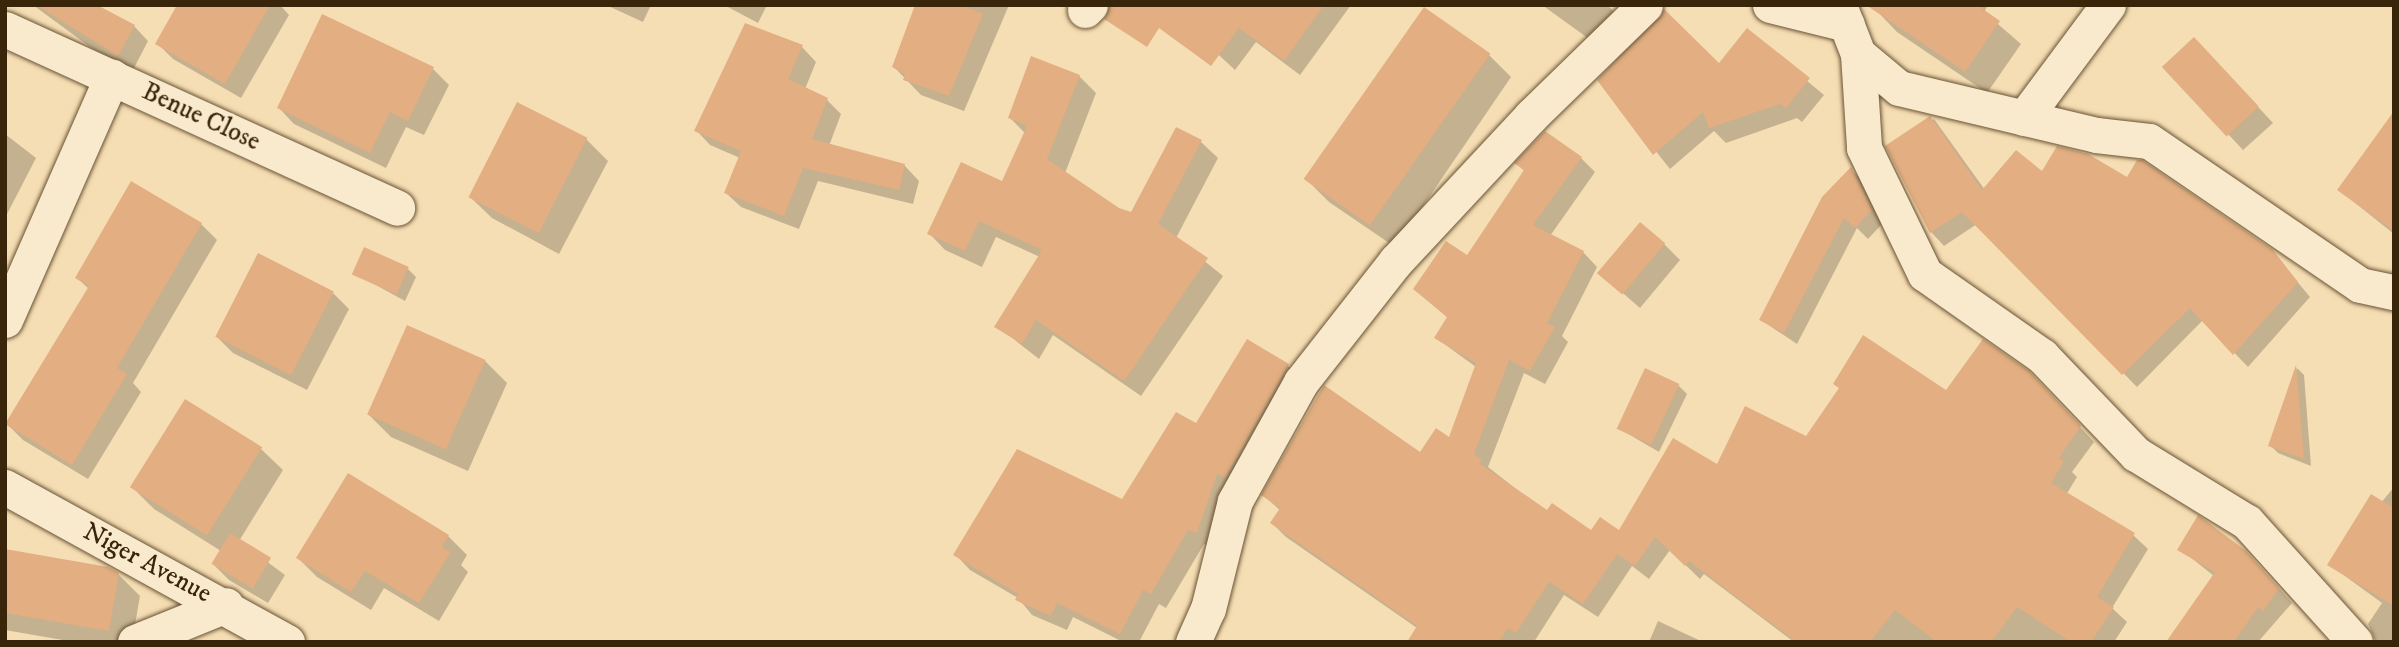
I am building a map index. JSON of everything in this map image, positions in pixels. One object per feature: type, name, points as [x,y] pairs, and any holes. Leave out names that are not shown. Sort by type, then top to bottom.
[{"type":"street","points":[[1193,642],[1208,609],[1235,501],[1301,382],[1405,252],[1531,116],[1645,5]]},
{"type":"street","points":[[1770,5],[1848,28],[1899,88],[2096,135],[2149,141],[2360,285],[2394,292]]},
{"type":"street","points":[[2024,118],[2108,5]]},
{"type":"street","points":[[1848,28],[1864,148],[1925,274],[2042,356],[2136,454],[2246,522],[2356,642]]},
{"type":"street","name":"Benue Close","points":[[5,29],[397,208]]},
{"type":"street","points":[[5,320],[112,76]]},
{"type":"street","name":"Niger Avenue","points":[[5,487],[226,605],[287,642]]},
{"type":"street","points":[[135,642],[226,605]]},
{"type":"building","points":[[36,5],[97,5],[135,25],[118,56]]},
{"type":"building","points":[[177,5],[270,5],[225,84],[155,44]]},
{"type":"building","points":[[915,5],[961,5],[983,14],[949,96],[903,80],[905,74],[892,67]]},
{"type":"building","points":[[1110,5],[1324,5],[1284,61],[1239,28],[1211,66],[1159,28],[1147,47],[1104,19]]},
{"type":"building","points":[[1866,5],[1977,5],[2000,21],[1965,72]]},
{"type":"building","points":[[1424,7],[1490,53],[1370,225],[1304,179]]},
{"type":"building","points":[[1664,9],[1719,63],[1747,28],[1810,78],[1786,108],[1780,104],[1709,128],[1703,112],[1653,155],[1597,80]]},
{"type":"building","points":[[322,14],[434,67],[408,121],[390,112],[370,153],[277,108]]},
{"type":"building","points":[[745,23],[803,45],[788,79],[828,98],[812,139],[905,164],[899,190],[803,168],[784,216],[724,193],[741,151],[694,131]]},
{"type":"building","points":[[2194,37],[2259,106],[2227,136],[2162,67]]},
{"type":"building","points":[[1031,56],[1080,75],[1047,159],[1119,208],[1131,212],[1176,127],[1202,140],[1158,224],[1208,258],[1124,381],[1036,320],[1022,344],[994,327],[1042,250],[979,221],[965,251],[927,234],[961,162],[1002,181],[1027,126],[1008,118]]},
{"type":"building","points":[[517,102],[587,138],[539,233],[468,197]]},
{"type":"building","points":[[2394,111],[2394,231],[2337,190]]},
{"type":"building","points":[[1930,116],[1982,190],[2016,150],[2042,171],[2057,146],[2088,154],[2127,177],[2137,160],[2142,160],[2273,250],[2298,282],[2233,355],[2190,308],[2122,375],[1962,212],[1930,233],[1885,146]]},
{"type":"building","points":[[1545,131],[1582,157],[1533,225],[1584,251],[1547,323],[1555,327],[1530,371],[1509,360],[1474,454],[1482,460],[1479,463],[1547,510],[1552,503],[1591,530],[1600,517],[1619,530],[1673,438],[1717,464],[1745,406],[1806,436],[1839,388],[1833,384],[1863,335],[1946,390],[1983,339],[2029,371],[2081,426],[2059,458],[2064,461],[2051,483],[2135,533],[2097,597],[2114,607],[2091,642],[2071,642],[2017,607],[1991,642],[1937,642],[1895,610],[1870,642],[1796,642],[1689,561],[1685,566],[1655,537],[1635,566],[1617,554],[1583,604],[1549,582],[1516,633],[1508,628],[1499,642],[1407,642],[1417,626],[1270,523],[1280,508],[1261,495],[1324,385],[1420,452],[1436,428],[1449,437],[1476,363],[1434,338],[1447,317],[1413,289],[1446,241],[1467,255],[1524,170],[1514,163]]},
{"type":"building","points":[[1851,167],[1872,210],[1855,228],[1844,218],[1784,333],[1759,320],[1822,197]]},
{"type":"building","points":[[131,181],[202,223],[117,368],[127,374],[72,465],[5,424],[89,286],[75,278]]},
{"type":"building","points":[[1640,222],[1665,243],[1622,295],[1597,273]]},
{"type":"building","points":[[364,247],[409,267],[397,294],[352,274]]},
{"type":"building","points":[[258,253],[334,292],[291,375],[215,337]]},
{"type":"building","points":[[407,325],[486,360],[446,450],[367,415]]},
{"type":"building","points":[[1247,339],[1289,364],[1225,478],[1217,474],[1197,533],[1188,530],[1151,594],[1143,590],[1120,634],[1057,603],[1051,616],[1015,600],[1018,594],[953,555],[1017,449],[1122,499],[1176,412],[1196,423]]},
{"type":"building","points":[[2296,365],[2304,459],[2268,446]]},
{"type":"building","points":[[1645,368],[1679,384],[1651,445],[1617,429]]},
{"type":"building","points":[[185,399],[262,447],[207,535],[130,487]]},
{"type":"building","points":[[348,473],[449,535],[442,547],[451,552],[419,603],[365,571],[351,592],[296,558]]},
{"type":"building","points":[[2371,494],[2394,508],[2394,606],[2327,565]]},
{"type":"building","points":[[2198,515],[2246,551],[2279,588],[2263,611],[2258,607],[2234,642],[2166,642],[2215,572],[2177,550]]},
{"type":"building","points":[[230,533],[271,558],[253,589],[211,564]]},
{"type":"building","points":[[5,549],[108,567],[119,573],[109,631],[5,613]]}]
